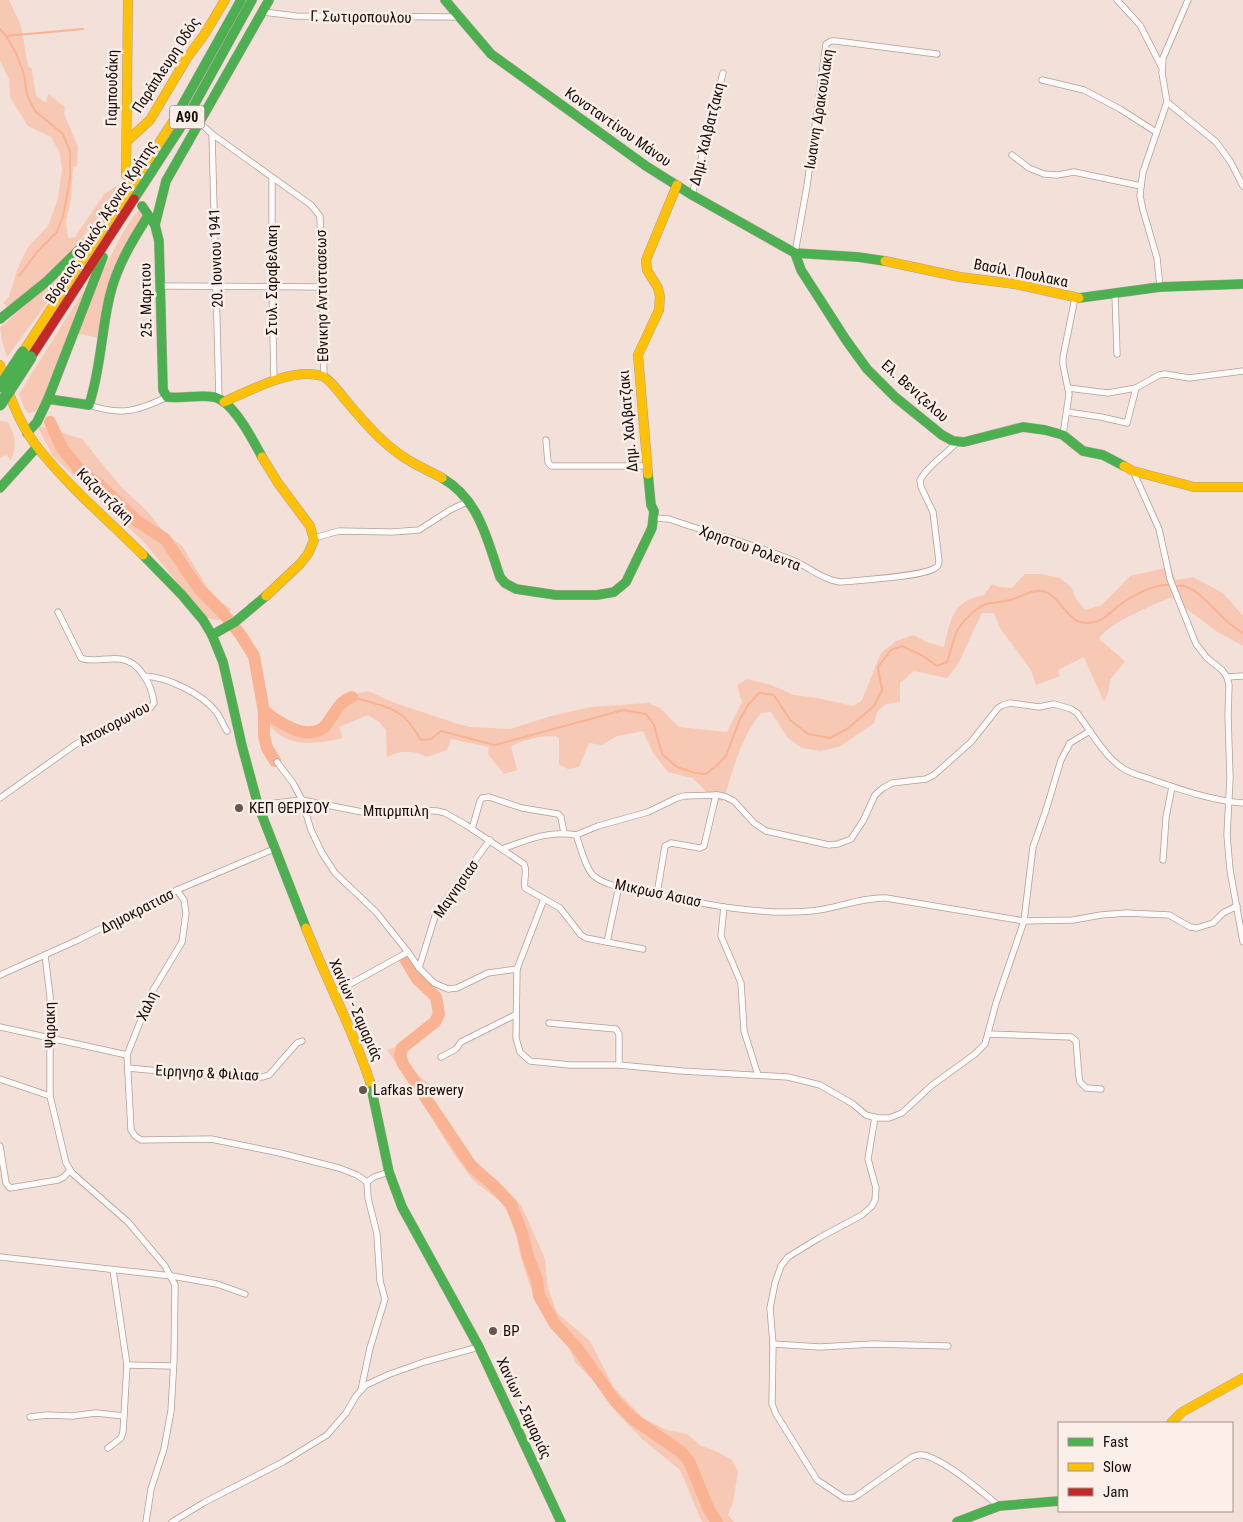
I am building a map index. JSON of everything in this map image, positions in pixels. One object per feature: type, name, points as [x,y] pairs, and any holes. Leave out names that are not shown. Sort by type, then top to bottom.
[{"type":"main road","name":"Γιαμπουδάκη","points":[[126,175],[128,0]]},
{"type":"main road","name":"Παράπλευρη Οδός","points":[[127,141],[150,120],[225,0]]},
{"type":"main road","name":"Βόρειος Οδικός Άξονας Κρήτης","points":[[110,228],[178,113],[241,0]]},
{"type":"main road","name":"Βόρειος Οδικός Άξονας Κρήτης","points":[[0,405],[27,355],[110,228],[188,116],[252,0]]},
{"type":"main road","points":[[48,400],[89,405],[98,375],[114,281],[126,252],[269,0]]},
{"type":"main road","name":"Κονσταντίνου Μάνου","points":[[445,0],[491,54],[552,100],[646,166],[794,252]]},
{"type":"main road","name":"Δημ. Χαλβατζακι","points":[[654,518],[647,466],[638,355],[659,310],[660,295],[646,271],[646,260],[678,186]]},
{"type":"main road","name":"25. Μαρτιου","points":[[148,216],[159,241],[163,390],[167,397]]},
{"type":"main road","points":[[0,319],[110,228]]},
{"type":"main road","points":[[27,433],[37,422],[48,400],[94,278],[110,228]]},
{"type":"main road","name":"Βασίλ. Πουλακα","points":[[794,252],[858,257],[891,262],[960,276],[1015,284],[1075,298],[1160,287],[1243,284]]},
{"type":"main road","name":"Ελ. Βενιζελου","points":[[794,252],[801,270],[867,369],[895,397],[942,435],[958,442]]},
{"type":"main road","name":"Βόρειος Οδικός Άξονας Κρήτης","points":[[0,387],[27,355]]},
{"type":"main road","name":"Καζαντζάκη","points":[[0,365],[9,395],[27,433],[37,447],[70,484],[182,596],[203,620],[212,635]]},
{"type":"main road","points":[[167,397],[175,399],[213,398],[222,400],[294,375],[313,373],[324,376],[379,436],[399,454],[458,488],[469,501],[480,521],[500,577],[505,583],[516,589],[556,595],[606,594],[622,587],[652,528],[654,518]]},
{"type":"main road","points":[[212,635],[225,629],[250,610],[303,562],[312,548],[314,538],[310,526],[280,486],[244,426],[222,400]]},
{"type":"main road","points":[[958,442],[978,439],[1023,427],[1045,430],[1063,435],[1083,451],[1103,455],[1133,471],[1194,487],[1243,488]]},
{"type":"main road","points":[[0,488],[37,447]]},
{"type":"main road","name":"Χανίων - Σαμαριάς","points":[[212,635],[223,662],[242,746],[258,805],[314,952],[360,1050],[370,1082],[389,1172],[402,1207],[479,1347],[561,1522]]},
{"type":"main road","points":[[1172,1422],[1182,1412],[1243,1378]]},
{"type":"main road","points":[[957,1522],[1000,1506],[1058,1501]]},
{"type":"street","points":[[1117,0],[1140,25],[1162,67]]},
{"type":"street","points":[[1160,287],[1156,258],[1142,210],[1140,186],[1167,102],[1162,67],[1165,50],[1188,0]]},
{"type":"street","name":"Γ. Σωτιροπουλου","points":[[262,12],[296,16],[459,17]]},
{"type":"street","name":"Ιωαννη Δρακουλακη","points":[[794,252],[807,186],[826,44],[830,41],[836,41],[936,54]]},
{"type":"street","name":"Δημ. Χαλβατζακη","points":[[692,194],[722,73]]},
{"type":"street","points":[[1042,80],[1073,87],[1092,94],[1120,108],[1156,132]]},
{"type":"street","points":[[1167,102],[1216,142],[1230,161],[1243,186]]},
{"type":"street","points":[[199,122],[212,134],[272,178]]},
{"type":"street","name":"20. Ιουνιου 1941","points":[[212,134],[222,400]]},
{"type":"street","points":[[1012,156],[1029,168],[1044,174],[1057,175],[1074,172],[1140,186]]},
{"type":"street","name":"Εθνικησ Αντιστασεωσ","points":[[272,178],[311,205],[320,216],[324,376]]},
{"type":"street","name":"Στυλ. Σαραβελακη","points":[[272,178],[274,381]]},
{"type":"street","points":[[160,286],[322,287]]},
{"type":"street","points":[[1116,294],[1117,354]]},
{"type":"street","points":[[1063,435],[1068,412],[1068,388],[1063,357],[1075,298]]},
{"type":"street","points":[[1068,388],[1108,393],[1136,388],[1165,374],[1189,378],[1243,370]]},
{"type":"street","points":[[1068,412],[1127,423],[1136,388]]},
{"type":"street","points":[[89,405],[116,411],[130,411],[145,407],[167,397]]},
{"type":"street","points":[[546,440],[548,463],[551,466],[647,466]]},
{"type":"street","name":"Χρηστου Ρολεντα","points":[[654,518],[669,519],[764,550],[796,562],[830,581],[840,582],[916,574],[934,569],[938,566],[939,562],[933,512],[921,487],[920,480],[931,466],[958,442]]},
{"type":"street","points":[[1133,471],[1159,529],[1174,591],[1196,644],[1227,676],[1230,695],[1228,715],[1229,802],[1227,835],[1230,870],[1243,942]]},
{"type":"street","points":[[314,538],[339,531],[392,532],[419,530],[450,510],[469,501]]},
{"type":"street","name":"Αποκορωνου","points":[[0,798],[76,744],[137,712],[153,706],[154,697],[144,676],[132,662],[120,658],[88,660],[81,658],[58,612]]},
{"type":"street","points":[[144,676],[154,676],[174,682],[198,697],[216,712],[227,731]]},
{"type":"street","points":[[1227,676],[1243,676]]},
{"type":"street","points":[[502,849],[534,837],[564,832],[576,835],[598,826],[641,814],[677,798],[716,795],[734,801],[754,823],[766,830],[828,845],[838,844],[851,839],[863,821],[875,796],[883,788],[892,783],[926,779],[934,775],[971,742],[998,708],[1010,703],[1039,707],[1047,705],[1062,706],[1077,712],[1104,750],[1120,766],[1130,772],[1229,802],[1243,802]]},
{"type":"street","points":[[643,949],[581,935],[560,908],[544,899],[517,969],[516,1038],[524,1057],[530,1061],[570,1065],[788,1076],[820,1085],[853,1104],[866,1115],[889,1118],[902,1113],[931,1086],[980,1050],[985,1044],[996,1003],[1024,921],[1033,847],[1060,760],[1070,743],[1090,731]]},
{"type":"street","points":[[277,762],[293,783],[302,800],[311,830],[322,853],[336,873],[376,912],[419,968],[434,983],[448,989],[457,988],[488,973],[517,969]]},
{"type":"street","points":[[1163,860],[1166,817],[1172,786]]},
{"type":"street","points":[[657,894],[665,846],[671,843],[700,848],[704,846],[716,795]]},
{"type":"street","points":[[472,829],[480,801],[482,798],[489,797],[522,808],[558,814],[561,817],[564,832]]},
{"type":"street","name":"Μπιρμπιλη","points":[[258,805],[302,800],[377,814],[414,810],[445,813],[490,840],[524,864],[526,868],[525,888],[544,899]]},
{"type":"street","name":"Μικρωσ Ασιασ","points":[[576,835],[593,876],[620,886],[724,907],[809,911],[878,898],[897,898],[936,907],[1024,921],[1072,920],[1126,913],[1169,915],[1190,927],[1197,928],[1213,923],[1223,913],[1236,906]]},
{"type":"street","name":"Μαγνησιασ","points":[[419,968],[436,913],[490,840]]},
{"type":"street","name":"Δημοκρατιασ","points":[[0,975],[177,890],[274,849]]},
{"type":"street","points":[[607,942],[620,886]]},
{"type":"street","name":"Χαλη","points":[[177,890],[184,900],[186,913],[182,942],[152,992],[127,1055],[131,1130],[141,1140],[211,1139],[280,1153],[339,1168],[357,1175],[367,1182]]},
{"type":"street","points":[[724,907],[721,936],[740,983],[744,1031],[758,1075]]},
{"type":"street","points":[[334,993],[408,952]]},
{"type":"street","name":"Ψαρακη","points":[[45,955],[50,996],[50,1096],[66,1163],[70,1170]]},
{"type":"street","points":[[441,1057],[456,1049],[461,1042],[516,1015]]},
{"type":"street","points":[[549,1023],[616,1029],[619,1034],[619,1066]]},
{"type":"street","points":[[0,1026],[127,1055]]},
{"type":"street","points":[[988,1034],[1071,1037],[1076,1041],[1080,1082],[1086,1088],[1101,1089]]},
{"type":"street","name":"Ειρηνησ & Φιλιασ","points":[[128,1068],[203,1075],[263,1077],[269,1075],[297,1043],[302,1040]]},
{"type":"street","points":[[0,1079],[50,1096]]},
{"type":"street","points":[[874,1117],[868,1163],[875,1181],[875,1200],[868,1211],[862,1215],[795,1252],[784,1262],[773,1289],[770,1308],[773,1344],[772,1404],[778,1418],[820,1483],[844,1498],[853,1498],[912,1457],[921,1454],[955,1472],[1000,1506]]},
{"type":"street","points":[[0,1146],[6,1184],[10,1188],[58,1180],[70,1170],[128,1222],[172,1276],[175,1294],[171,1411],[164,1449],[151,1489],[146,1522]]},
{"type":"street","points":[[360,1390],[385,1299],[380,1280],[377,1234],[368,1198],[367,1182],[374,1177],[389,1172]]},
{"type":"street","points":[[0,1257],[172,1276],[217,1284],[245,1294]]},
{"type":"street","points":[[108,1448],[121,1438],[124,1432],[127,1365],[113,1270]]},
{"type":"street","points":[[773,1344],[820,1347],[873,1344],[948,1346]]},
{"type":"street","points":[[172,1522],[205,1502],[283,1462],[327,1435],[346,1412],[360,1390],[366,1385],[390,1374],[479,1347]]},
{"type":"street","points":[[127,1365],[173,1366]]},
{"type":"street","points":[[30,1417],[47,1415],[72,1416],[96,1412],[124,1416]]},
{"type":"shaded area","points":[[0,0],[9,0],[21,26],[28,66],[32,69],[36,96],[46,103],[48,94],[65,107],[64,114],[78,147],[77,166],[73,167],[71,198],[66,221],[68,238],[75,237],[105,193],[123,182],[123,185],[65,260],[8,307],[3,303],[9,297],[17,270],[28,247],[48,226],[58,199],[62,170],[60,153],[51,137],[28,126],[10,97],[9,79],[0,61]]},
{"type":"shaded area","points":[[139,210],[143,219],[115,264],[104,306],[99,338],[76,333],[103,270],[131,219]]},
{"type":"shaded area","points":[[75,261],[52,296],[7,357],[0,328]]},
{"type":"shaded area","points":[[86,287],[43,399],[35,412],[28,413],[19,394]]},
{"type":"shaded area","points":[[0,421],[8,422],[13,432],[15,445],[11,460],[6,455],[0,458]]},
{"type":"shaded area","points":[[39,426],[82,439],[121,487],[147,511],[163,531],[182,546],[207,587],[221,602],[231,609],[224,618],[219,620],[207,618],[143,541],[53,456],[39,430]]},
{"type":"shaded area","points":[[1170,567],[1176,580],[1193,577],[1223,593],[1243,616],[1243,646],[1216,631],[1171,597],[1121,621],[1099,639],[1125,661],[1110,680],[1109,690],[1104,702],[1084,657],[1058,670],[1060,676],[1036,685],[1031,670],[1000,628],[994,613],[982,613],[957,666],[947,678],[914,671],[900,683],[900,702],[886,704],[877,712],[874,723],[839,747],[820,751],[802,748],[788,738],[771,712],[761,713],[742,744],[723,801],[711,800],[702,787],[692,778],[668,772],[653,753],[643,731],[617,736],[602,745],[589,743],[579,767],[568,769],[559,764],[559,738],[550,736],[528,740],[511,746],[517,770],[504,774],[488,754],[489,747],[451,739],[447,750],[427,757],[407,752],[387,757],[386,730],[379,722],[368,715],[339,727],[343,738],[309,743],[285,738],[277,733],[260,716],[260,702],[272,708],[280,718],[289,723],[308,728],[317,725],[324,719],[343,697],[368,691],[395,703],[470,727],[510,729],[551,716],[591,707],[648,703],[660,708],[679,727],[727,732],[742,702],[737,685],[747,679],[771,685],[794,695],[853,706],[862,700],[881,653],[896,641],[914,635],[926,642],[944,647],[951,620],[959,607],[973,598],[984,595],[992,584],[999,587],[1012,588],[1025,574],[1041,574],[1060,578],[1071,587],[1076,599],[1085,610],[1102,605],[1130,576]]},
{"type":"shaded area","points":[[420,1032],[421,1037],[409,1047],[406,1058],[416,1073],[430,1084],[434,1102],[470,1156],[510,1193],[522,1207],[545,1259],[548,1288],[557,1313],[590,1341],[614,1388],[643,1418],[666,1430],[687,1434],[701,1446],[718,1452],[732,1460],[738,1472],[733,1502],[728,1515],[734,1522],[702,1522],[680,1470],[642,1439],[616,1412],[597,1384],[575,1362],[567,1343],[550,1327],[536,1302],[527,1277],[520,1255],[515,1224],[501,1202],[474,1181],[453,1153],[387,1050],[396,1047]]},
{"type":"waterway","points":[[0,29],[16,53],[24,74],[27,95],[35,111],[63,134],[70,151],[70,179],[63,216],[57,232],[38,251],[19,276]]},
{"type":"waterway","points":[[6,36],[83,29]]},
{"type":"waterway","points":[[50,422],[62,448],[81,472],[100,485],[137,521],[165,539],[199,589],[222,612],[240,634],[254,656],[264,712],[264,736],[267,748],[275,761]]},
{"type":"waterway","points":[[352,697],[384,706],[396,712],[407,720],[421,740],[431,739],[441,731],[495,745],[623,710],[646,714],[654,725],[662,754],[677,767],[695,773],[706,774],[726,756],[740,719],[748,705],[759,693],[774,695],[790,720],[808,734],[830,738],[847,729],[874,706],[882,690],[878,667],[891,650],[902,646],[923,656],[937,666],[947,662],[958,629],[970,615],[986,604],[1005,601],[1032,592],[1044,591],[1054,597],[1071,617],[1082,623],[1089,623],[1102,619],[1142,591],[1156,586],[1170,585]]},
{"type":"waterway","points":[[1175,586],[1184,586],[1194,591],[1243,633]]},
{"type":"waterway","points":[[264,712],[292,729],[308,732],[316,731],[323,728],[342,703],[352,697]]},
{"type":"waterway","points":[[405,959],[417,979],[436,997],[439,1014],[435,1022],[402,1048],[400,1055],[403,1064],[472,1167],[511,1204],[537,1280],[539,1296],[555,1324],[577,1348],[615,1401],[632,1418],[681,1452],[689,1461],[709,1510],[717,1522]]},
{"type":"traffic: fast","points":[[174,120],[241,0]]},
{"type":"traffic: fast","points":[[134,199],[188,116],[252,0]]},
{"type":"traffic: fast","points":[[155,225],[166,181],[269,0]]},
{"type":"traffic: fast","points":[[445,0],[491,54],[646,166],[692,195],[795,253],[858,257],[885,261]]},
{"type":"traffic: fast","points":[[142,206],[155,225],[159,241],[163,390],[167,397],[208,396],[221,400],[242,422],[262,457]]},
{"type":"traffic: fast","points":[[48,399],[89,405],[96,378],[113,284],[126,254],[148,216]]},
{"type":"traffic: fast","points":[[0,319],[46,282],[92,237]]},
{"type":"traffic: fast","points":[[795,253],[801,270],[867,369],[895,397],[942,435],[953,441],[964,442],[1023,427],[1045,430],[1063,435],[1083,451],[1103,455],[1124,466]]},
{"type":"traffic: fast","points":[[27,433],[37,422],[48,399],[103,257]]},
{"type":"traffic: fast","points":[[1079,298],[1160,287],[1243,284]]},
{"type":"traffic: fast","points":[[0,387],[23,352]]},
{"type":"traffic: fast","points":[[0,405],[31,357]]},
{"type":"traffic: fast","points":[[0,488],[37,447]]},
{"type":"traffic: fast","points":[[442,478],[455,487],[473,509],[486,535],[500,577],[505,583],[516,589],[556,595],[597,595],[614,592],[626,582],[652,528],[654,511],[651,505],[648,474]]},
{"type":"traffic: fast","points":[[143,555],[182,595],[203,620],[212,635],[223,662],[242,746],[258,805],[306,928]]},
{"type":"traffic: fast","points":[[212,635],[235,622],[266,596]]},
{"type":"traffic: fast","points":[[370,1082],[389,1172],[402,1207],[479,1347],[561,1522]]},
{"type":"traffic: fast","points":[[957,1522],[999,1506],[1058,1501]]},
{"type":"traffic: slow","points":[[126,175],[128,0]]},
{"type":"traffic: slow","points":[[127,141],[150,120],[225,0]]},
{"type":"traffic: slow","points":[[23,352],[174,120]]},
{"type":"traffic: slow","points":[[648,474],[638,355],[659,310],[660,297],[658,288],[647,270],[646,260],[677,185]]},
{"type":"traffic: slow","points":[[885,261],[960,277],[1015,284],[1079,298]]},
{"type":"traffic: slow","points":[[0,365],[15,408],[31,439],[76,490],[143,555]]},
{"type":"traffic: slow","points":[[224,402],[259,386],[285,377],[310,374],[325,377],[382,440],[410,461],[442,478]]},
{"type":"traffic: slow","points":[[262,457],[278,483],[310,526],[314,540],[308,554],[300,564],[266,596]]},
{"type":"traffic: slow","points":[[1124,466],[1133,471],[1194,487],[1243,487]]},
{"type":"traffic: slow","points":[[306,928],[356,1043],[370,1082]]},
{"type":"traffic: slow","points":[[1172,1422],[1182,1412],[1243,1378]]},
{"type":"traffic: jam","points":[[31,357],[134,199]]},
{"type":"place","name":"ΚΕΠ ΘΕΡΙΣΟΥ","points":[[239,808]]},
{"type":"place","name":"Lafkas Brewery","points":[[363,1090]]},
{"type":"place","name":"BP","points":[[493,1331]]}]
